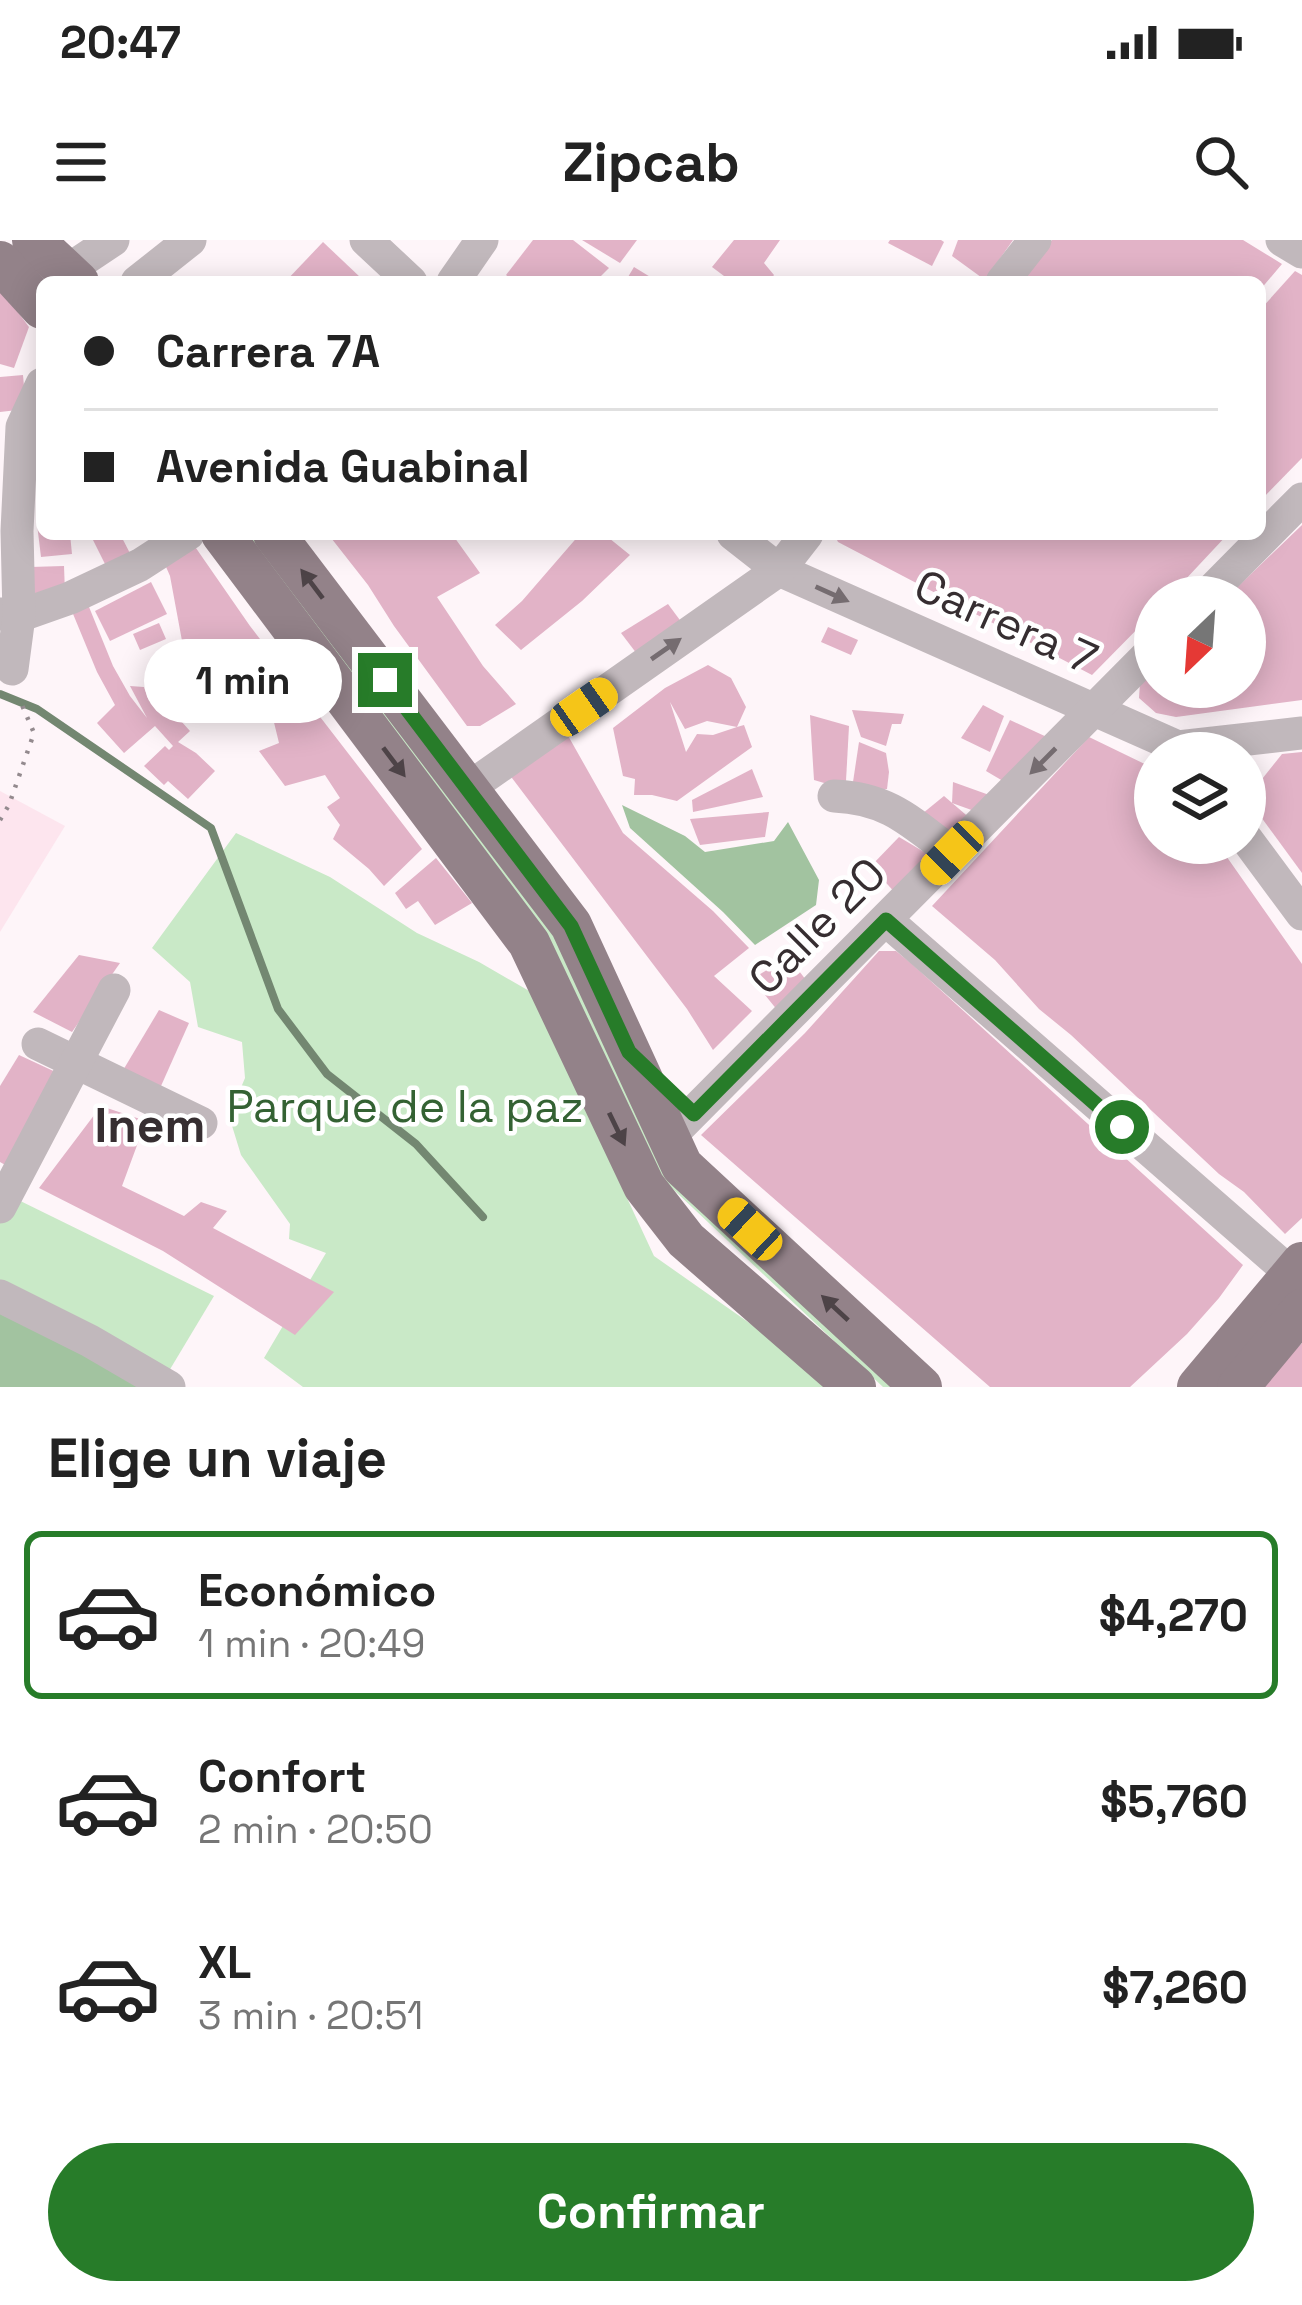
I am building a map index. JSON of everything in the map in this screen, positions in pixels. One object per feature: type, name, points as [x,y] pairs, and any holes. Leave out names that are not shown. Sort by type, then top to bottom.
[{"type":"main road","points":[[33,240],[47,276]]},
{"type":"main road","points":[[0,262],[36,280]]},
{"type":"main road","points":[[227,540],[529,943],[644,1186],[686,1240],[856,1387]]},
{"type":"main road","points":[[279,540],[571,926],[629,1052],[681,1126],[682,1166],[921,1387]]},
{"type":"main road","points":[[1198,1387],[1299,1283]]},
{"type":"main road","points":[[1238,1387],[1299,1283]]},
{"type":"street","points":[[67,276],[113,240]]},
{"type":"street","points":[[145,276],[190,240]]},
{"type":"street","points":[[366,240],[405,276]]},
{"type":"street","points":[[457,276],[482,240]]},
{"type":"street","points":[[1007,276],[1035,240]]},
{"type":"street","points":[[1282,240],[1302,252]]},
{"type":"street","points":[[12,669],[9,615],[22,427],[36,397]]},
{"type":"street","points":[[1266,535],[1302,499]]},
{"type":"street","points":[[9,615],[70,598],[140,565],[179,540]]},
{"type":"street","name":"Carrera 7","points":[[741,540],[779,570],[1141,732]]},
{"type":"street","points":[[467,789],[779,570],[802,540]]},
{"type":"street","points":[[1226,576],[1261,540]]},
{"type":"street","name":"Calle 20","points":[[681,1126],[1134,669]]},
{"type":"street","points":[[1266,738],[1302,733]]},
{"type":"street","points":[[834,796],[893,808],[952,853]]},
{"type":"street","points":[[1265,864],[1302,914]]},
{"type":"street","points":[[886,920],[1299,1283]]},
{"type":"street","points":[[0,1208],[114,990]]},
{"type":"street","points":[[38,1044],[201,1123]]},
{"type":"street","points":[[0,1296],[169,1387]]},
{"type":"path","points":[[0,820],[34,733],[14,686],[12,669]]},
{"type":"shaded area","points":[[0,791],[65,826],[0,932]]},
{"type":"green space","points":[[247,540],[259,540],[553,932],[669,1171],[897,1387],[883,1387],[659,1176]]},
{"type":"green space","points":[[622,805],[685,836],[705,852],[774,841],[788,822],[819,880],[816,905],[755,945],[630,828]]},
{"type":"green space","name":"Parque de la paz","points":[[236,833],[330,877],[417,933],[531,992],[654,1256],[792,1353],[824,1387],[303,1387],[264,1358],[326,1253],[289,1239],[290,1224],[241,1155],[229,1116],[245,1078],[242,1042],[198,1027],[190,982],[152,948]]},
{"type":"green space","points":[[0,1191],[214,1296],[169,1371],[0,1295]]},
{"type":"green space","points":[[0,1309],[155,1387],[0,1387]]},
{"type":"building","points":[[533,240],[573,240],[609,268],[601,276],[506,275]]},
{"type":"building","points":[[582,240],[637,240],[620,263]]},
{"type":"building","points":[[734,240],[780,240],[764,263],[773,276],[724,276],[712,267]]},
{"type":"building","points":[[958,240],[1013,240],[988,276],[980,276],[952,256]]},
{"type":"building","points":[[1052,240],[1243,240],[1282,264],[1266,283],[1266,276],[1025,276]]},
{"type":"building","points":[[323,242],[359,276],[291,276]]},
{"type":"building","points":[[944,242],[932,266],[888,243]]},
{"type":"building","points":[[634,267],[649,276],[629,276]]},
{"type":"building","points":[[1295,271],[1302,275],[1302,458],[1266,495],[1266,303]]},
{"type":"building","points":[[0,288],[29,327],[14,368],[0,364]]},
{"type":"building","points":[[23,375],[26,409],[0,412],[0,377]]},
{"type":"building","points":[[1302,525],[1302,700],[1266,705],[1266,576],[1249,576]]},
{"type":"building","points":[[39,540],[71,540],[72,554],[41,557]]},
{"type":"building","points":[[93,540],[123,540],[133,559],[109,572]]},
{"type":"building","points":[[190,540],[250,626],[422,849],[384,886],[333,839],[340,825],[327,807],[340,798],[325,775],[285,786],[259,751],[279,743],[270,706],[238,718],[229,706],[203,713],[202,682],[190,684],[170,576],[160,553]]},
{"type":"building","points":[[333,540],[456,540],[480,573],[437,597],[483,666],[516,704],[480,726],[467,726]]},
{"type":"building","points":[[575,540],[611,540],[630,555],[521,650],[495,625]]},
{"type":"building","points":[[837,540],[1222,540],[1189,576],[1134,576],[1134,632],[1092,675]]},
{"type":"building","points":[[64,566],[65,593],[32,605],[30,567]]},
{"type":"building","points":[[151,582],[167,614],[110,641],[95,611]]},
{"type":"building","points":[[87,602],[130,696],[147,718],[130,686],[144,687],[149,701],[162,700],[190,731],[178,742],[215,771],[188,799],[144,766],[165,746],[169,750],[173,746],[155,726],[124,753],[97,723],[115,705],[71,609]]},
{"type":"building","points":[[668,604],[685,627],[637,654],[621,633]]},
{"type":"building","points":[[159,623],[166,639],[140,650],[133,634]]},
{"type":"building","points":[[828,627],[858,640],[851,655],[821,642]]},
{"type":"building","points":[[708,665],[731,678],[746,707],[737,727],[744,725],[752,747],[677,801],[634,795],[635,779],[623,776],[613,728],[665,688]],"holes":[[[670,702],[685,729],[707,721],[737,727],[713,735],[697,734],[686,752]]]},
{"type":"building","points":[[983,705],[1004,716],[990,752],[961,738]]},
{"type":"building","points":[[1150,708],[1243,708],[1176,717]]},
{"type":"building","points":[[852,710],[904,714],[901,724],[892,724],[886,746],[861,737]]},
{"type":"building","points":[[810,715],[849,726],[846,781],[841,788],[814,780]]},
{"type":"building","points":[[1010,720],[1049,738],[1008,784],[986,771]]},
{"type":"building","points":[[562,725],[623,833],[749,948],[714,976],[752,1011],[713,1050],[506,770]]},
{"type":"building","points":[[1089,737],[1134,759],[1134,864],[1232,864],[1302,964],[1302,1218],[1285,1234],[932,906]]},
{"type":"building","points":[[859,742],[886,753],[887,789],[869,791],[853,782]]},
{"type":"building","points":[[1302,752],[1302,873],[1266,824],[1266,774],[1282,754]]},
{"type":"building","points":[[752,769],[763,797],[693,812],[692,800]]},
{"type":"building","points":[[953,782],[992,796],[977,812],[952,803]]},
{"type":"building","points":[[944,796],[972,820],[948,843],[917,818]]},
{"type":"building","points":[[769,812],[765,837],[700,845],[690,819]]},
{"type":"building","points":[[899,837],[931,856],[897,895],[871,866]]},
{"type":"building","points":[[436,858],[472,903],[435,925],[418,901],[406,909],[395,893]]},
{"type":"building","points":[[879,951],[896,951],[912,964],[1243,1265],[1187,1334],[1130,1387],[990,1387],[701,1135],[805,1033]]},
{"type":"building","points":[[79,955],[120,963],[72,1032],[33,1012]]},
{"type":"building","points":[[788,957],[810,985],[778,1011],[752,979]]},
{"type":"building","points":[[159,1010],[189,1023],[157,1095],[119,1077]]},
{"type":"building","points":[[19,1055],[62,1075],[7,1166],[0,1162],[0,1086]]},
{"type":"building","points":[[101,1106],[146,1121],[122,1186],[184,1216],[201,1202],[227,1211],[213,1228],[334,1292],[295,1335],[163,1251],[39,1188]]},
{"type":"building","points":[[1302,1343],[1302,1387],[1256,1387]]},
{"type":"waterway","points":[[0,694],[37,709],[211,828],[278,1009],[327,1074],[416,1144],[483,1217]]},
{"type":"district","name":"Inem","points":[[150,1125]]},
{"type":"route","points":[[385,680],[571,926],[629,1052],[694,1114],[886,920],[1122,1127]]}]
